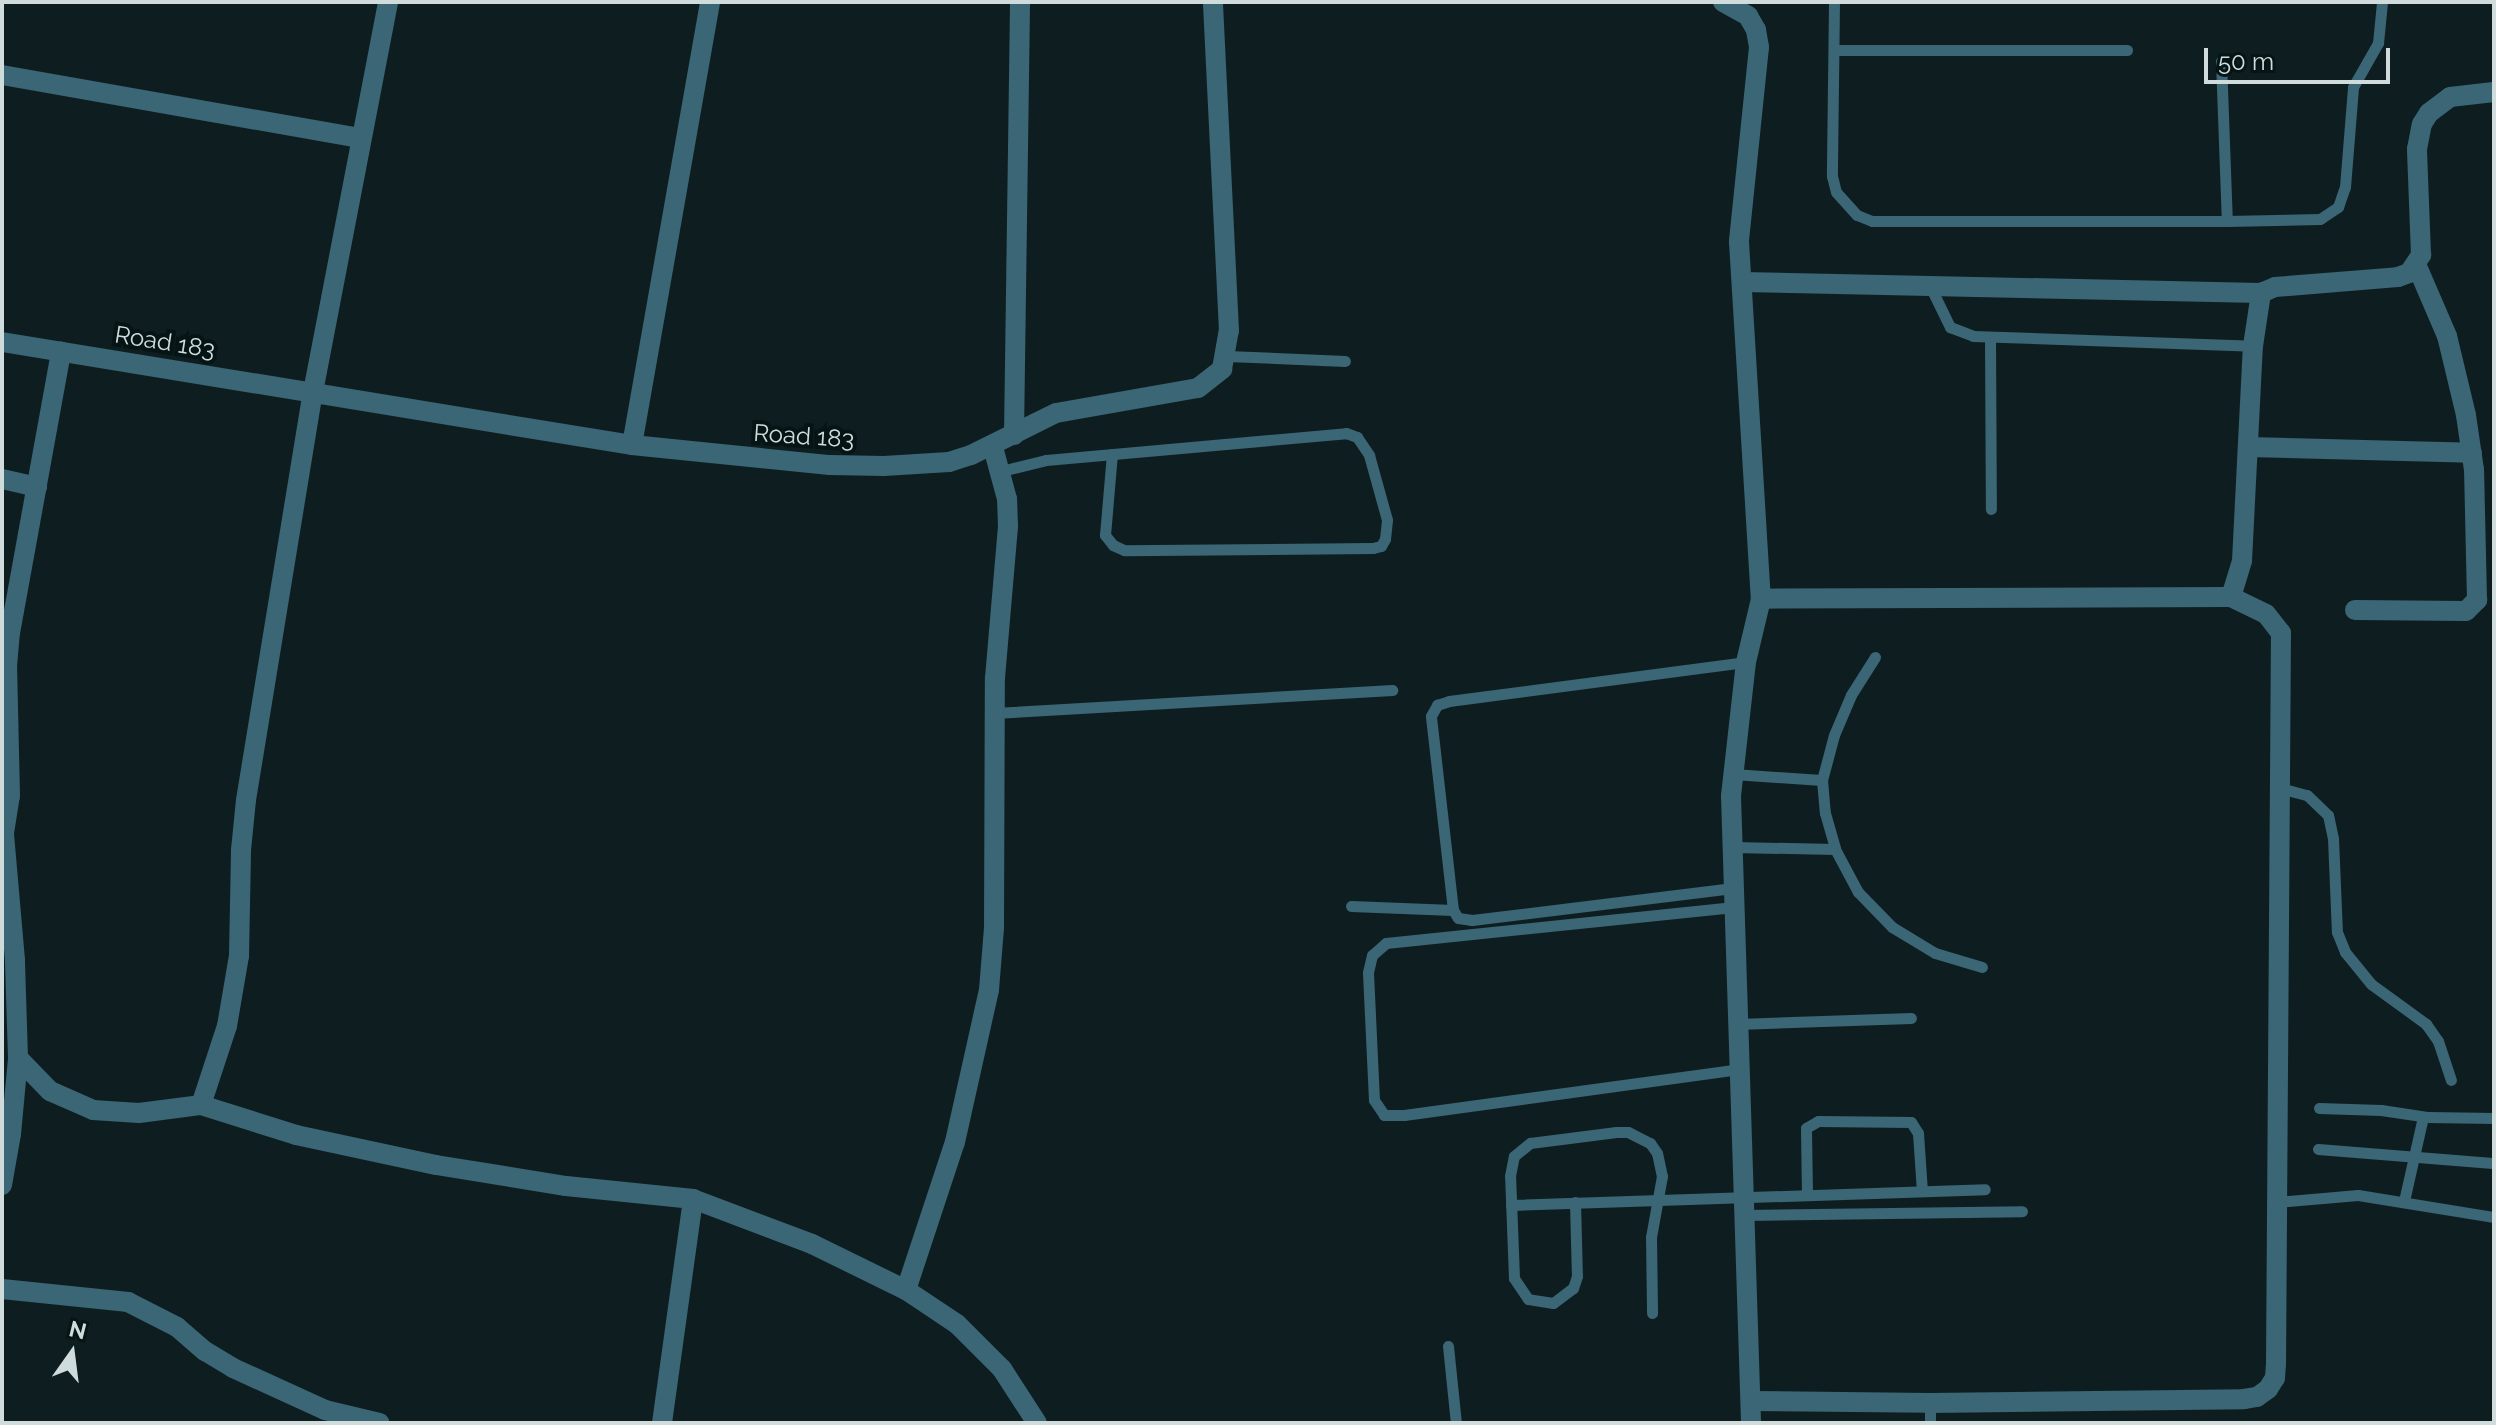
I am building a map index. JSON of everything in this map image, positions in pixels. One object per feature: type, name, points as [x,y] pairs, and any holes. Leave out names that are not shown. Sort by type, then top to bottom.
[{"type":"street","points":[[201,1105],[227,1026],[239,956],[241,850],[246,800],[313,392],[388,2]]},
{"type":"street","points":[[632,445],[710,2]]},
{"type":"street","points":[[1014,435],[1020,2]]},
{"type":"street","points":[[1213,2],[1229,331],[1227,356]]},
{"type":"street","points":[[1723,2],[1748,16],[1756,30],[1759,47],[1739,242],[1761,599],[1746,662],[1733,774],[1732,847],[1751,1423]]},
{"type":"street","points":[[2,75],[360,138]]},
{"type":"street","points":[[2355,610],[2458,611],[2473,607],[2478,592],[2472,453],[2447,336],[2416,264],[2421,244],[2417,149],[2422,124],[2429,113],[2450,97],[2494,92]]},
{"type":"street","points":[[1742,282],[2261,293],[2275,287],[2398,277],[2416,264]]},
{"type":"street","points":[[2231,597],[2242,561],[2253,346],[2261,293]]},
{"type":"street","name":"Road 183","points":[[2,342],[632,445],[755,459],[884,466],[949,462],[993,447],[1056,413],[1078,406],[1198,388],[1212,380],[1227,356]]},
{"type":"street","points":[[2,1185],[11,1134],[18,1058],[15,960],[3,833],[10,796],[10,633],[61,352]]},
{"type":"street","points":[[906,1290],[955,1142],[989,990],[994,928],[997,636],[1008,526],[1001,471],[993,447]]},
{"type":"street","points":[[2248,447],[2472,453]]},
{"type":"street","points":[[2,479],[37,487]]},
{"type":"street","points":[[1751,1401],[1930,1413],[2257,1397],[2268,1389],[2275,1378],[2281,633],[2266,614],[2231,597],[1761,599]]},
{"type":"street","points":[[18,1058],[50,1091],[93,1110],[139,1113],[201,1105],[296,1135],[436,1165],[566,1186],[693,1199],[812,1244],[906,1290],[957,1324],[1002,1369],[1037,1423]]},
{"type":"street","points":[[662,1423],[693,1199]]},
{"type":"street","points":[[2,1289],[108,1298],[139,1306],[177,1327],[205,1351],[233,1368],[325,1417],[379,1423]]},
{"type":"lane","points":[[1834,2],[1832,176],[1836,192],[1857,215],[1872,221],[2320,219],[2338,207],[2345,187],[2353,87],[2378,43],[2382,2]]},
{"type":"lane","points":[[1834,50],[2127,50]]},
{"type":"lane","points":[[2221,61],[2227,221]]},
{"type":"lane","points":[[1930,286],[1950,327],[1990,338],[2253,346]]},
{"type":"lane","points":[[1990,338],[1991,509]]},
{"type":"lane","points":[[1227,356],[1345,361]]},
{"type":"lane","points":[[1001,471],[1046,460],[1112,454],[1346,433],[1357,437],[1369,455],[1387,520],[1383,542],[1373,548],[1124,550],[1113,545],[1105,535],[1112,454]]},
{"type":"lane","points":[[1875,657],[1851,695],[1834,735],[1822,780],[1825,813],[1835,849],[1858,892],[1892,927],[1935,953],[1982,967]]},
{"type":"lane","points":[[1734,898],[1472,920],[1458,918],[1453,910],[1432,722],[1437,705],[1449,701],[1746,662]]},
{"type":"lane","points":[[994,713],[1392,690]]},
{"type":"lane","points":[[1733,774],[1822,780]]},
{"type":"lane","points":[[2280,788],[2307,795],[2328,815],[2333,838],[2337,932],[2345,952],[2371,984],[2426,1024],[2438,1041],[2451,1080]]},
{"type":"lane","points":[[1732,847],[1835,849]]},
{"type":"lane","points":[[1734,898],[1386,943],[1372,955],[1368,973],[1374,1100],[1384,1115],[1419,1113],[1739,1069]]},
{"type":"lane","points":[[1351,906],[1453,910]]},
{"type":"lane","points":[[1738,1024],[1911,1018]]},
{"type":"lane","points":[[2319,1108],[2381,1110],[2423,1117],[2494,1118]]},
{"type":"lane","points":[[2404,1201],[2423,1117]]},
{"type":"lane","points":[[1807,1194],[1806,1128],[1818,1121],[1911,1122],[1918,1133],[1922,1191]]},
{"type":"lane","points":[[1575,1202],[1577,1276],[1573,1288],[1564,1298],[1540,1304],[1528,1299],[1514,1278],[1510,1166],[1521,1148],[1541,1140],[1616,1132],[1640,1135],[1657,1153],[1662,1176],[1651,1237],[1652,1313]]},
{"type":"lane","points":[[2318,1149],[2492,1163]]},
{"type":"lane","points":[[1744,1206],[1807,1194],[1985,1189]]},
{"type":"lane","points":[[2276,1202],[2358,1195],[2494,1217]]},
{"type":"lane","points":[[1511,1205],[1659,1199],[1744,1206],[2022,1211]]},
{"type":"lane","points":[[1448,1346],[1456,1423]]}]
